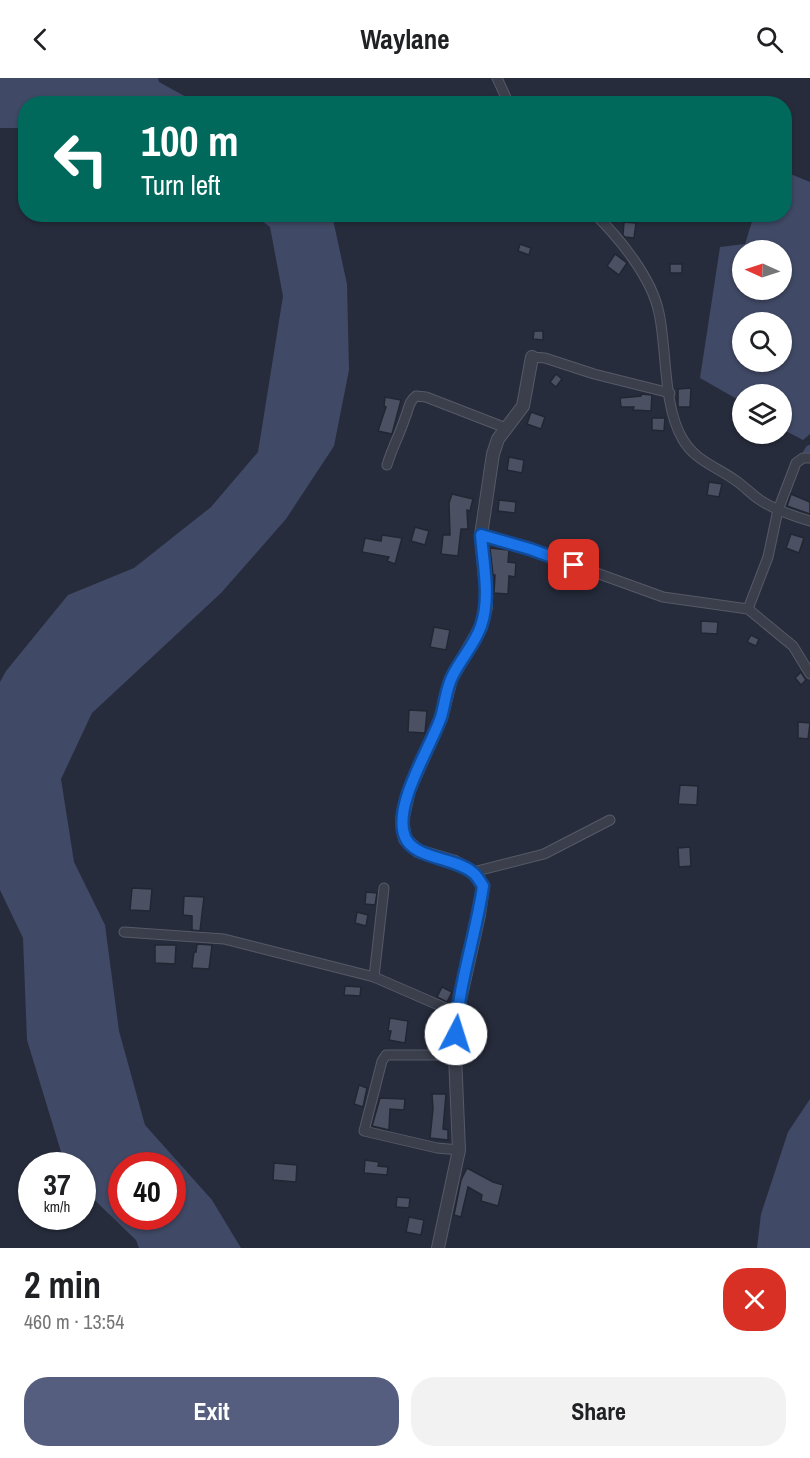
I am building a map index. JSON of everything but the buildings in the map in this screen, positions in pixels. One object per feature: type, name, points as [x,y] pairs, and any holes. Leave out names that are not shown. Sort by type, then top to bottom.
[{"type":"street","points":[[497,78],[505,96]]},
{"type":"street","points":[[603,222],[649,282],[659,312],[674,417],[682,438],[698,459],[735,479],[760,500],[778,510],[810,521]]},
{"type":"street","points":[[438,1248],[459,1150],[455,1055],[457,1012],[479,915],[483,886],[474,872],[455,862],[418,851],[405,839],[402,820],[409,790],[441,718],[451,679],[481,627],[486,608],[481,535],[493,454],[498,439],[523,406],[532,357],[546,358],[594,374],[670,393]]},
{"type":"street","points":[[387,465],[405,420],[408,406],[416,396],[426,397],[506,428]]},
{"type":"street","points":[[748,609],[768,557],[778,510],[796,463],[803,458],[810,458]]},
{"type":"street","points":[[481,535],[530,549],[663,597],[748,609],[793,645],[810,674]]},
{"type":"street","points":[[474,872],[544,854],[610,820]]},
{"type":"street","points":[[374,977],[384,888]]},
{"type":"street","points":[[124,932],[224,939],[374,977],[457,1012]]},
{"type":"street","points":[[455,1055],[386,1055],[382,1061],[364,1131],[437,1148],[459,1150]]},
{"type":"water","points":[[0,78],[158,78],[159,82],[184,96],[18,96],[18,128],[0,128]]},
{"type":"water","points":[[792,175],[810,182],[810,434],[803,440],[792,434],[792,384],[732,384],[732,396],[700,378],[720,247],[732,246],[732,300],[792,300],[792,240],[746,240],[752,222],[792,222]]},
{"type":"water","points":[[263,222],[334,222],[347,284],[349,370],[334,446],[286,519],[221,593],[92,713],[61,779],[74,862],[105,925],[119,1031],[145,1125],[169,1152],[108,1152],[108,1213],[96,1202],[96,1152],[61,1152],[27,1040],[23,938],[0,890],[0,682],[6,671],[68,595],[134,568],[211,507],[258,452],[283,296],[270,227]]},
{"type":"water","points":[[810,1099],[810,1248],[757,1248],[761,1214],[788,1132]]},
{"type":"water","points":[[186,1171],[212,1200],[241,1248],[139,1248],[136,1240],[126,1230],[186,1230]]},
{"type":"waterway","points":[[810,450],[808,453],[810,451]]},
{"type":"route","points":[[456,1034],[457,1012],[479,915],[483,886],[474,872],[455,862],[418,851],[405,839],[402,820],[409,790],[441,718],[451,679],[481,627],[486,608],[481,535],[574,565]]}]
